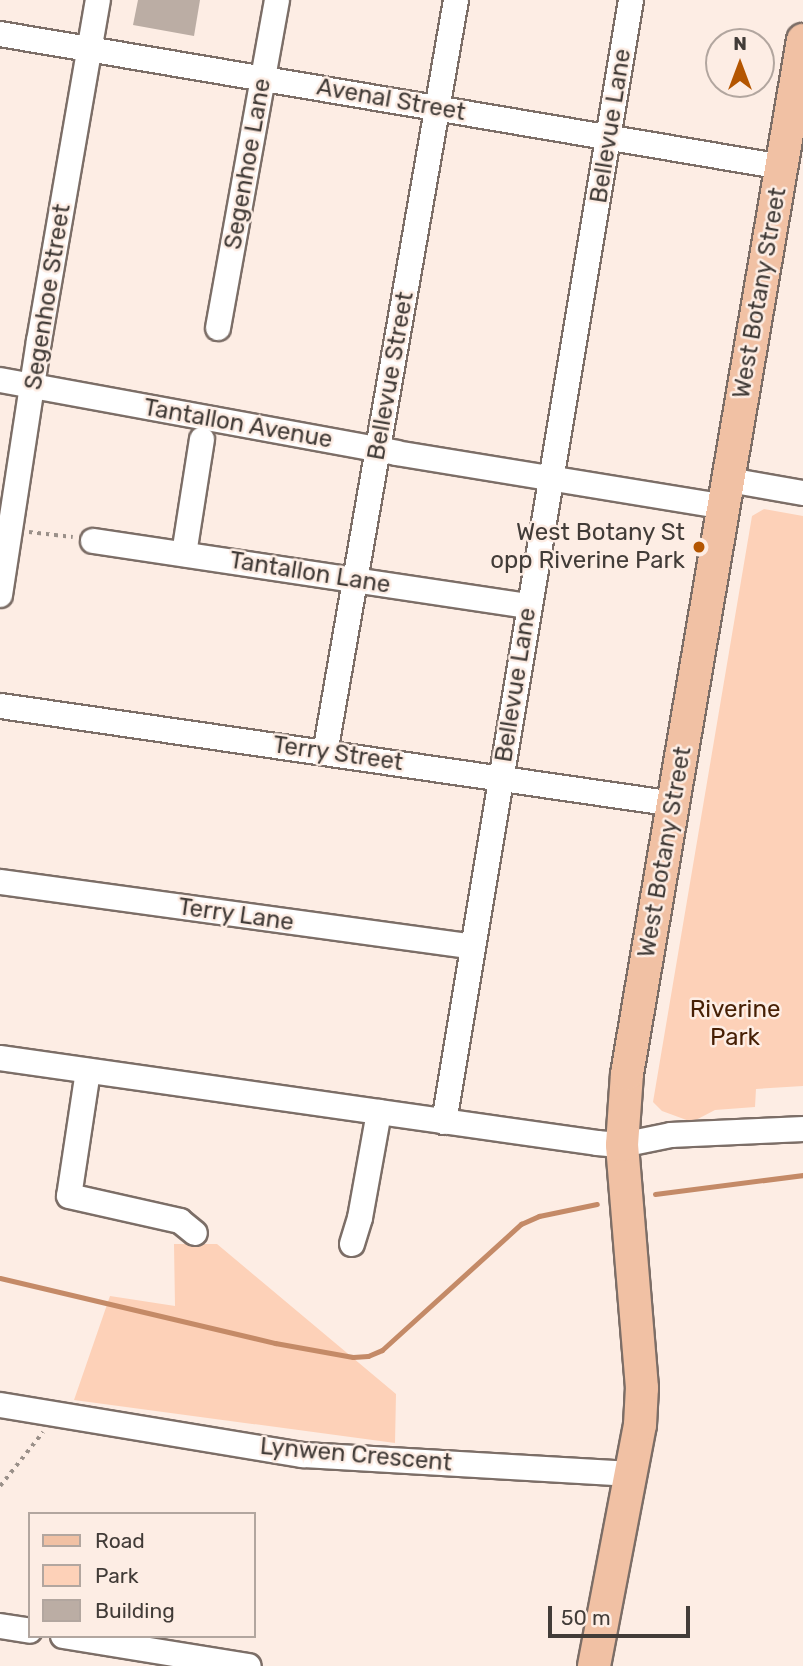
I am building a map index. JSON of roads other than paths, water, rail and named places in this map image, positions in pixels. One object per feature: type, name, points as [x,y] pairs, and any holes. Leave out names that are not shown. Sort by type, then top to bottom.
[{"type":"main road","name":"West Botany Street","points":[[594,1666],[632,1474],[642,1388],[622,1145],[627,1074],[803,40]]},
{"type":"street","name":"Segenhoe Street","points":[[0,596],[6,530],[33,388],[98,0]]},
{"type":"street","name":"Segenhoe Lane","points":[[218,328],[277,0]]},
{"type":"street","name":"Bellevue Street","points":[[325,752],[456,0]]},
{"type":"street","name":"Bellevue Lane","points":[[444,1122],[631,0]]},
{"type":"street","name":"Avenal Street","points":[[0,34],[782,167]]},
{"type":"street","name":"Tantallon Avenue","points":[[0,380],[551,478],[727,494],[803,493]]},
{"type":"street","points":[[184,554],[202,439]]},
{"type":"street","name":"Tantallon Lane","points":[[93,541],[528,606]]},
{"type":"street","name":"Terry Street","points":[[0,705],[674,804]]},
{"type":"street","name":"Terry Lane","points":[[0,882],[472,947]]},
{"type":"street","points":[[0,1058],[622,1145],[671,1135],[803,1129]]},
{"type":"street","points":[[88,1071],[69,1196],[180,1221],[195,1233]]},
{"type":"street","points":[[352,1244],[360,1218],[379,1112]]},
{"type":"street","name":"Lynwen Crescent","points":[[0,1405],[303,1455],[632,1474]]},
{"type":"street","points":[[0,1626],[28,1631]]},
{"type":"street","points":[[75,1638],[249,1666]]},
{"type":"waterway","points":[[655,1194],[803,1175]]},
{"type":"waterway","points":[[0,1278],[275,1343],[353,1357],[368,1356],[382,1350],[521,1224],[539,1216],[597,1204]]},
{"type":"place","name":"West Botany St opp Riverine Park","points":[[699,547]]},
{"type":"park label","name":"Riverine Park","points":[[735,1024]]}]
